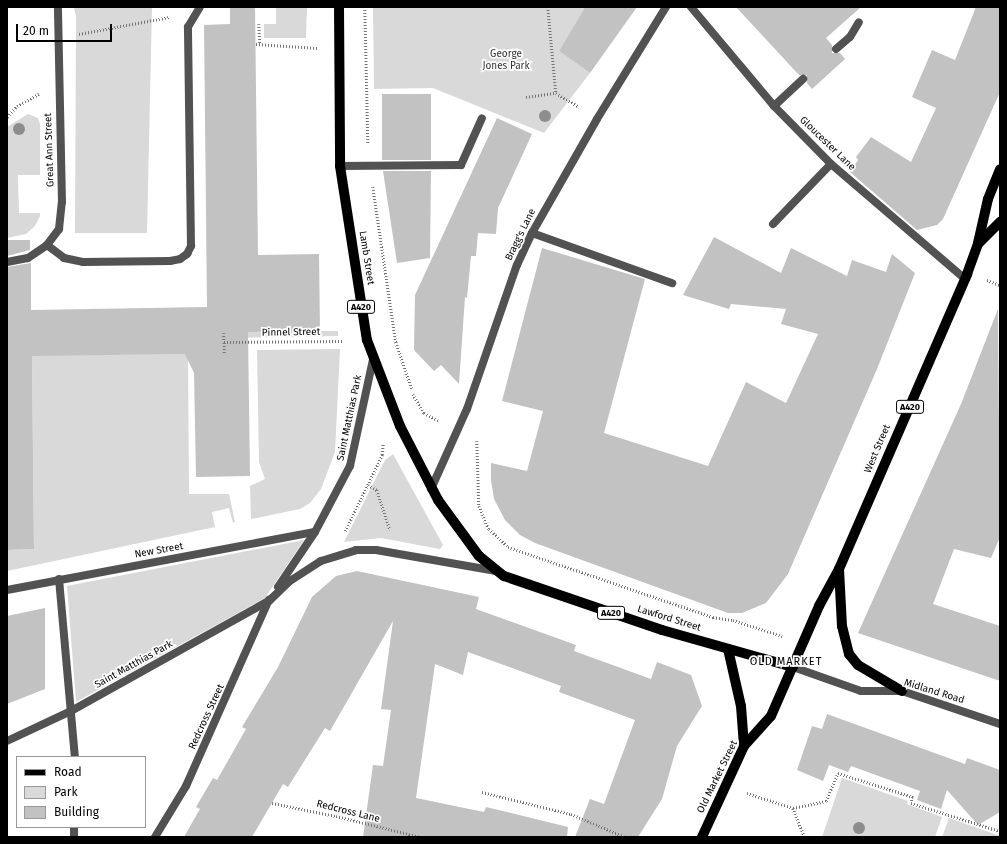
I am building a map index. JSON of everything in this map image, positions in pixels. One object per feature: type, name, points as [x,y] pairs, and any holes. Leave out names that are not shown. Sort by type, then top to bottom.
[{"type":"main road","name":"Lamb Street","points":[[339,7],[338,50],[340,166],[367,340],[373,360],[400,426],[431,489],[467,541],[496,571]]},
{"type":"main road","name":"West Street","points":[[792,667],[819,606],[840,569],[965,280],[978,243],[988,199],[1000,169]]},
{"type":"main road","points":[[978,243],[1000,222]]},
{"type":"main road","points":[[840,569],[842,626],[849,654],[858,665],[902,691]]},
{"type":"main road","name":"Lawford Street","points":[[496,571],[533,588],[728,650],[742,651],[792,667]]},
{"type":"main road","points":[[728,650],[741,706],[744,746]]},
{"type":"main road","name":"Old Market Street","points":[[702,837],[744,746],[771,716],[792,667]]},
{"type":"street","name":"Great Ann Street","points":[[7,262],[28,258],[47,245],[59,229],[62,202],[58,84],[58,7]]},
{"type":"street","name":"Bragg's Lane","points":[[431,489],[459,429],[517,265],[532,233],[597,119],[666,7]]},
{"type":"street","name":"Gloucester Lane","points":[[691,7],[774,106],[831,164],[965,280]]},
{"type":"street","points":[[47,245],[64,258],[75,262],[170,261],[180,259],[187,254],[191,246],[188,32],[189,23],[198,10]]},
{"type":"street","points":[[836,49],[850,37],[859,22]]},
{"type":"street","points":[[774,106],[803,79]]},
{"type":"street","points":[[340,166],[461,165],[482,118]]},
{"type":"street","points":[[772,224],[831,164]]},
{"type":"street","points":[[532,233],[672,283]]},
{"type":"street","name":"Saint Matthias Park","points":[[269,601],[315,532],[346,476],[350,466],[373,360]]},
{"type":"street","name":"New Street","points":[[7,590],[315,532]]},
{"type":"street","name":"Saint Matthias Park","points":[[7,741],[71,711],[269,601],[303,571],[321,561],[356,550],[394,552],[496,571]]},
{"type":"street","points":[[59,579],[75,756]]},
{"type":"street","name":"Redcross Street","points":[[155,837],[186,786],[269,601]]},
{"type":"street","name":"Midland Road","points":[[792,667],[861,691],[902,691],[1000,724]]},
{"type":"path","points":[[365,7],[370,166],[396,342],[413,394],[424,413]]},
{"type":"path","points":[[548,7],[556,93]]},
{"type":"path","points":[[58,49],[76,35],[198,10]]},
{"type":"path","points":[[259,24],[260,44]]},
{"type":"path","points":[[256,44],[338,50]]},
{"type":"path","points":[[7,117],[17,106],[58,84]]},
{"type":"path","points":[[526,97],[556,93],[597,119]]},
{"type":"path","points":[[224,333],[224,353]]},
{"type":"path","name":"Pinnel Street","points":[[224,342],[367,340]]},
{"type":"path","points":[[459,429],[477,437],[479,506],[489,529],[508,546],[714,617],[733,620],[788,638]]},
{"type":"path","points":[[346,476],[377,490],[390,533]]},
{"type":"path","points":[[725,786],[793,808],[826,801],[838,773],[913,797],[912,803],[1000,831]]},
{"type":"path","points":[[482,792],[571,814],[625,837]]},
{"type":"path","name":"Redcross Lane","points":[[272,803],[336,816],[421,837]]},
{"type":"path","points":[[793,808],[805,837]]},
{"type":"green space","points":[[74,7],[152,7],[147,233],[75,233],[76,17]]},
{"type":"green space","points":[[276,7],[307,7],[306,38],[264,38],[264,24],[276,24]]},
{"type":"green space","name":"George Jones Park","points":[[373,7],[585,7],[559,51],[590,73],[544,133],[433,88],[374,89]]},
{"type":"green space","points":[[28,114],[38,118],[40,124],[40,175],[18,175],[19,213],[40,213],[40,216],[35,226],[26,234],[7,238],[7,127]]},
{"type":"green space","points":[[338,331],[338,336],[232,338],[233,332]]},
{"type":"green space","points":[[340,349],[335,452],[321,489],[310,503],[300,509],[251,519],[250,486],[265,479],[259,462],[257,350]]},
{"type":"green space","points":[[188,354],[189,494],[229,494],[235,522],[233,523],[229,508],[212,512],[215,527],[7,571],[7,550],[34,549],[32,355]]},
{"type":"green space","points":[[393,454],[443,545],[440,549],[381,538],[344,542],[385,460]]},
{"type":"green space","points":[[304,540],[265,598],[76,702],[67,586]]},
{"type":"green space","points":[[842,778],[908,801],[907,804],[942,817],[935,837],[822,837]]},
{"type":"green space","points":[[949,818],[1000,836],[1000,837],[942,837]]},
{"type":"building","points":[[230,7],[255,7],[258,255],[319,254],[320,331],[248,332],[250,476],[196,477],[194,373],[185,354],[32,356],[34,549],[7,550],[7,267],[31,263],[31,310],[207,307],[204,25],[230,24]]},
{"type":"building","points":[[585,7],[637,7],[590,73],[559,51]]},
{"type":"building","points":[[736,7],[861,7],[826,38],[832,45],[832,53],[840,53],[845,59],[812,89],[807,83],[807,75],[799,75]]},
{"type":"building","points":[[976,7],[1000,7],[1000,92],[943,219],[937,225],[917,230],[850,172],[858,160],[856,157],[871,137],[911,162],[936,108],[912,97],[932,50],[955,60]]},
{"type":"building","points":[[382,94],[431,94],[431,160],[382,160]]},
{"type":"building","points":[[497,118],[532,134],[498,208],[496,234],[478,233],[476,256],[471,256],[467,298],[465,297],[459,384],[441,365],[434,371],[414,350],[415,295]]},
{"type":"building","points":[[383,171],[431,171],[430,258],[397,263]]},
{"type":"building","points":[[714,237],[781,273],[791,248],[847,276],[852,260],[886,272],[892,254],[915,273],[877,369],[788,574],[766,603],[742,613],[728,613],[535,543],[520,535],[505,520],[494,499],[491,480],[491,463],[527,471],[543,411],[502,401],[542,248],[645,279],[604,433],[708,466],[746,382],[786,403],[818,334],[781,324],[786,309],[731,304],[729,309],[683,295]]},
{"type":"building","points":[[7,240],[30,240],[30,250],[7,256]]},
{"type":"building","points":[[998,309],[1000,537],[991,558],[954,549],[933,604],[1000,626],[1000,681],[858,633],[961,404]]},
{"type":"building","points":[[357,571],[479,597],[476,609],[576,645],[574,651],[651,679],[657,662],[691,675],[702,706],[677,746],[662,799],[638,837],[575,837],[590,799],[604,804],[635,720],[559,692],[561,686],[468,652],[463,675],[435,664],[416,798],[484,812],[486,807],[568,827],[567,837],[363,837],[373,765],[383,766],[391,710],[381,709],[393,621],[330,731],[325,728],[288,787],[283,784],[252,837],[184,837],[200,809],[196,807],[213,778],[217,780],[246,729],[242,727],[278,667],[312,597],[336,576]]},
{"type":"building","points":[[45,608],[45,689],[7,704],[7,616]]},
{"type":"building","points":[[827,714],[965,764],[967,758],[1000,770],[1000,812],[978,825],[947,790],[941,809],[917,800],[920,791],[851,766],[848,772],[829,765],[823,781],[797,770],[812,726],[822,729]]},
{"type":"district","name":"OLD MARKET","points":[[786,662]]}]
